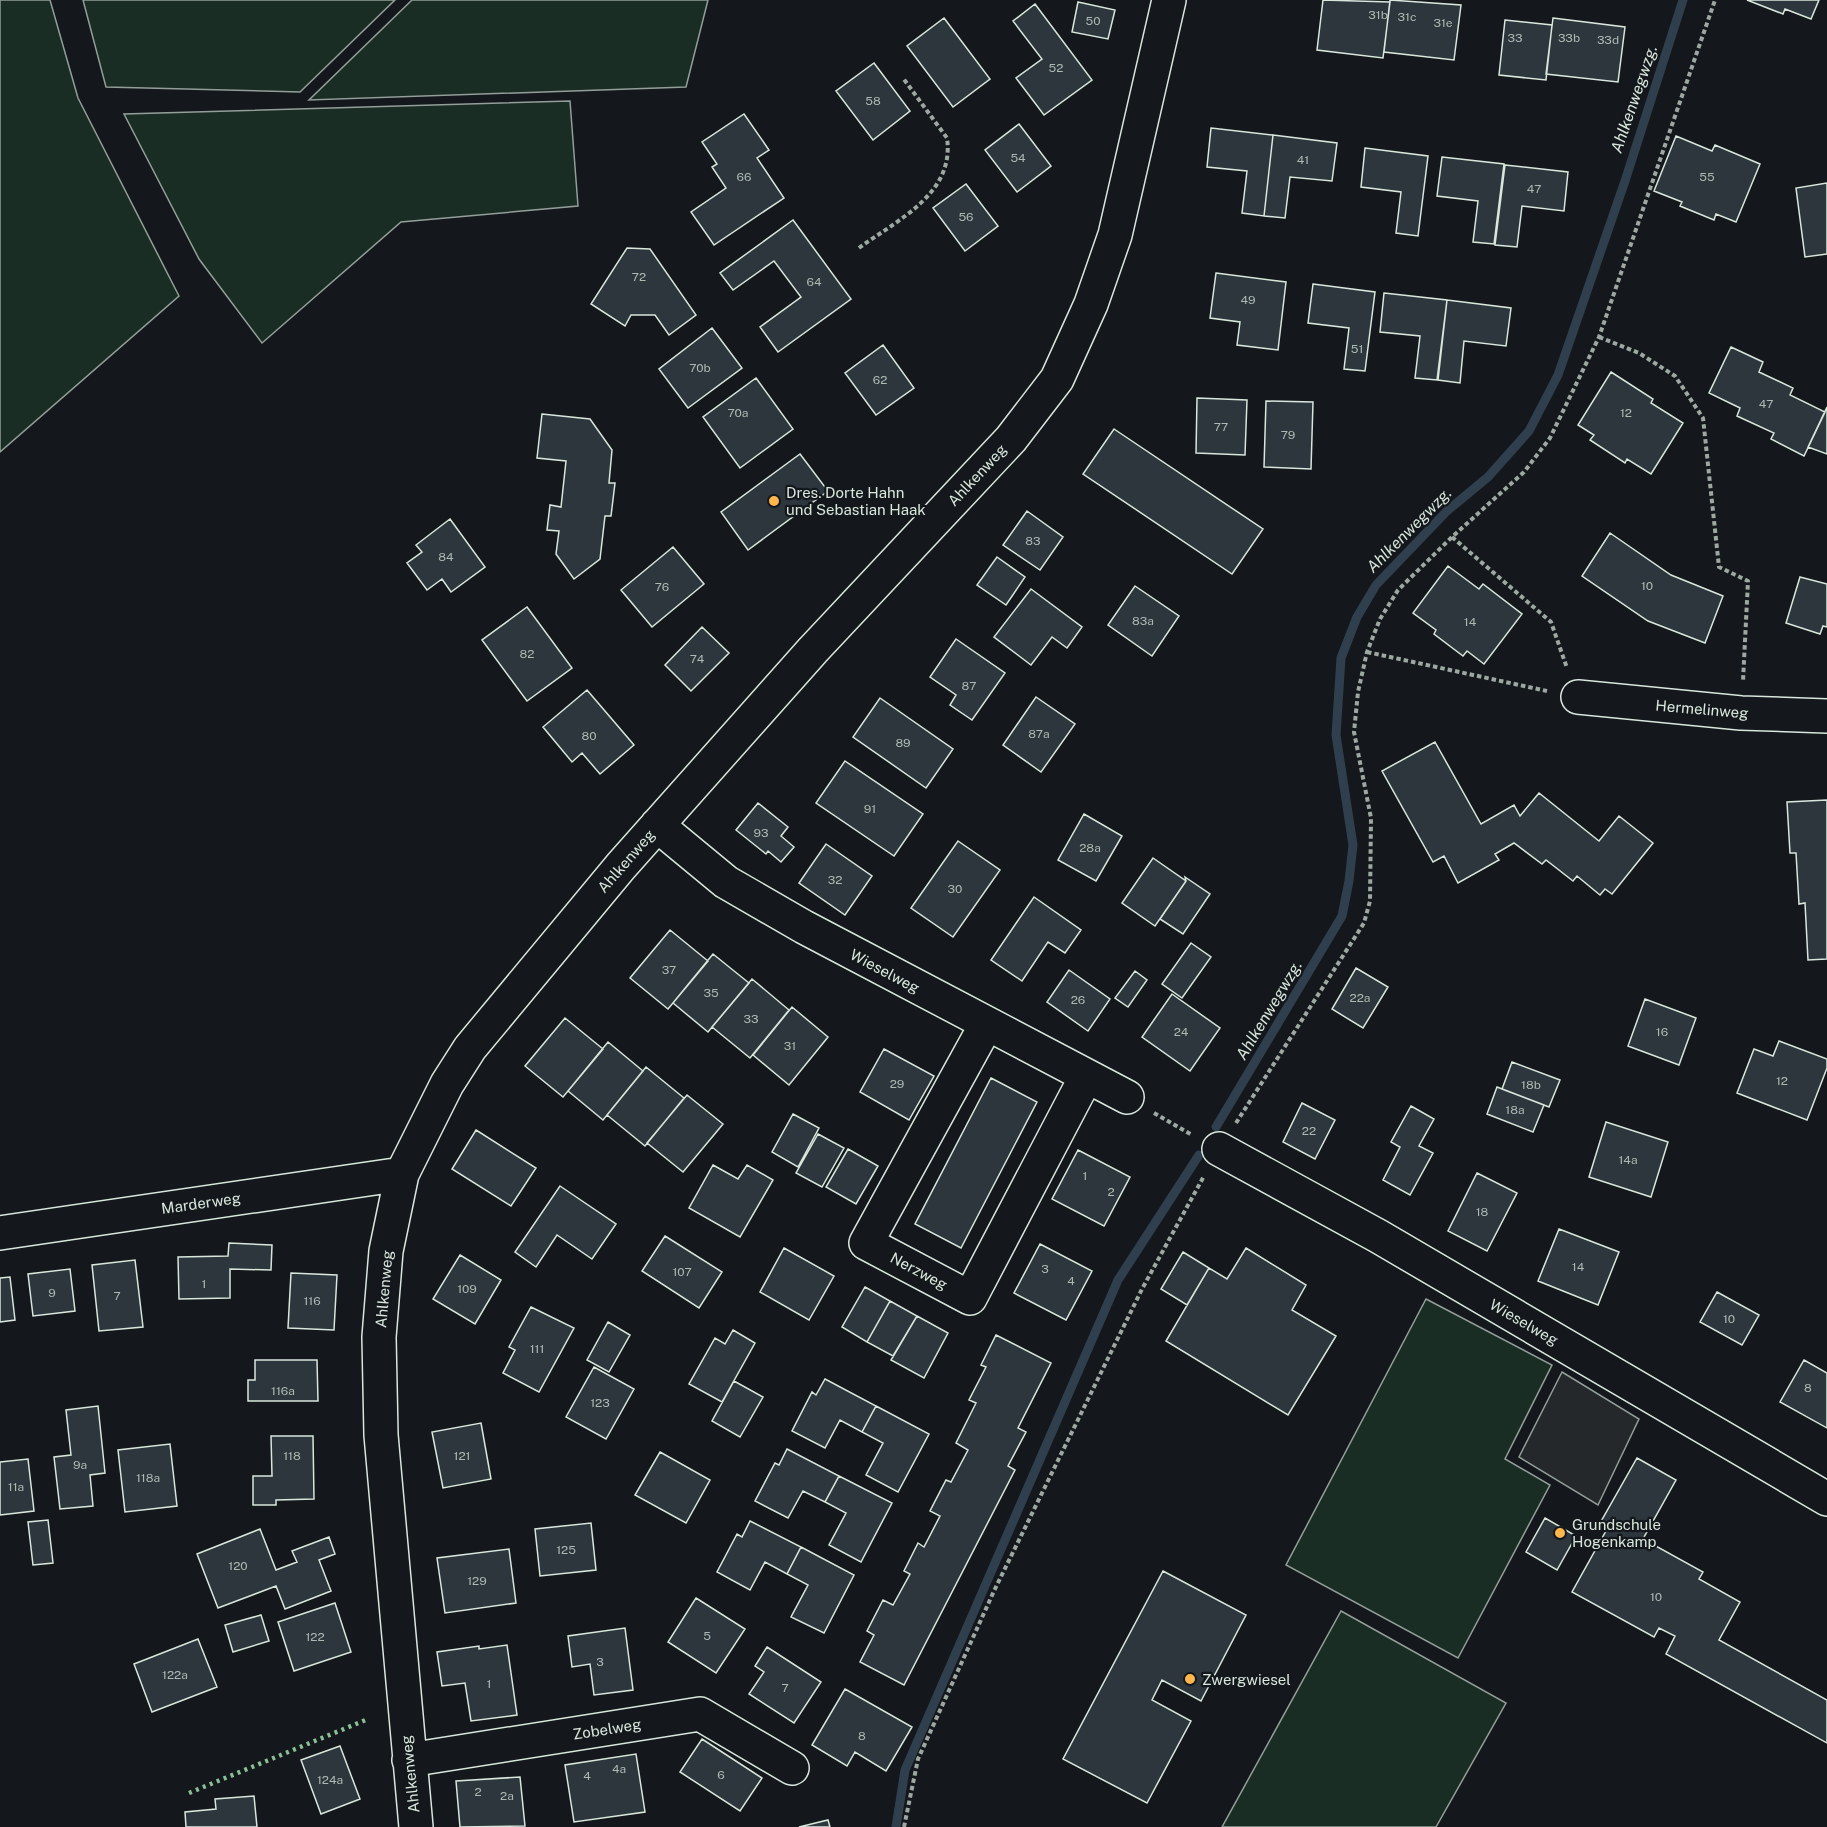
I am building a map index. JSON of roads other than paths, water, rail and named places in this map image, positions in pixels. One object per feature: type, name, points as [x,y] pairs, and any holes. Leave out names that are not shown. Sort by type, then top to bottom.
[{"type":"street","name":"Ahlkenweg","points":[[416,1827],[381,1436],[380,1337],[386,1251],[402,1174],[447,1084],[470,1048],[657,825],[820,642],[1011,439],[1057,379],[1092,304],[1115,235],[1169,0]]},
{"type":"street","name":"Hermelinweg","points":[[1578,698],[1741,713],[1827,716]]},
{"type":"street","name":"Wieselweg","points":[[657,825],[726,882],[804,927],[986,1025],[1127,1097]]},
{"type":"street","name":"Nerzweg","points":[[986,1025],[866,1243],[970,1298],[1086,1077]]},
{"type":"street","name":"Wieselweg","points":[[1219,1149],[1378,1236],[1827,1499]]},
{"type":"street","name":"Marderweg","points":[[0,1233],[402,1174]]},
{"type":"street","name":"Zobelweg","points":[[409,1760],[700,1714],[792,1768]]},
{"type":"waterway","name":"Ahlkenwegwzg.","points":[[1216,1127],[1342,916],[1353,845],[1336,735],[1341,658],[1357,617],[1376,585],[1447,511],[1488,477],[1529,431],[1558,375],[1625,181],[1683,0]]},
{"type":"waterway","points":[[896,1827],[905,1770],[1118,1280],[1199,1155]]},
{"type":"place","name":"Dres. Dorte Hahn und Sebastian Haak","points":[[774,501]]},
{"type":"place","name":"Grundschule Hogenkamp","points":[[1560,1533]]},
{"type":"place","name":"Zwergwiesel","points":[[1190,1679]]}]
